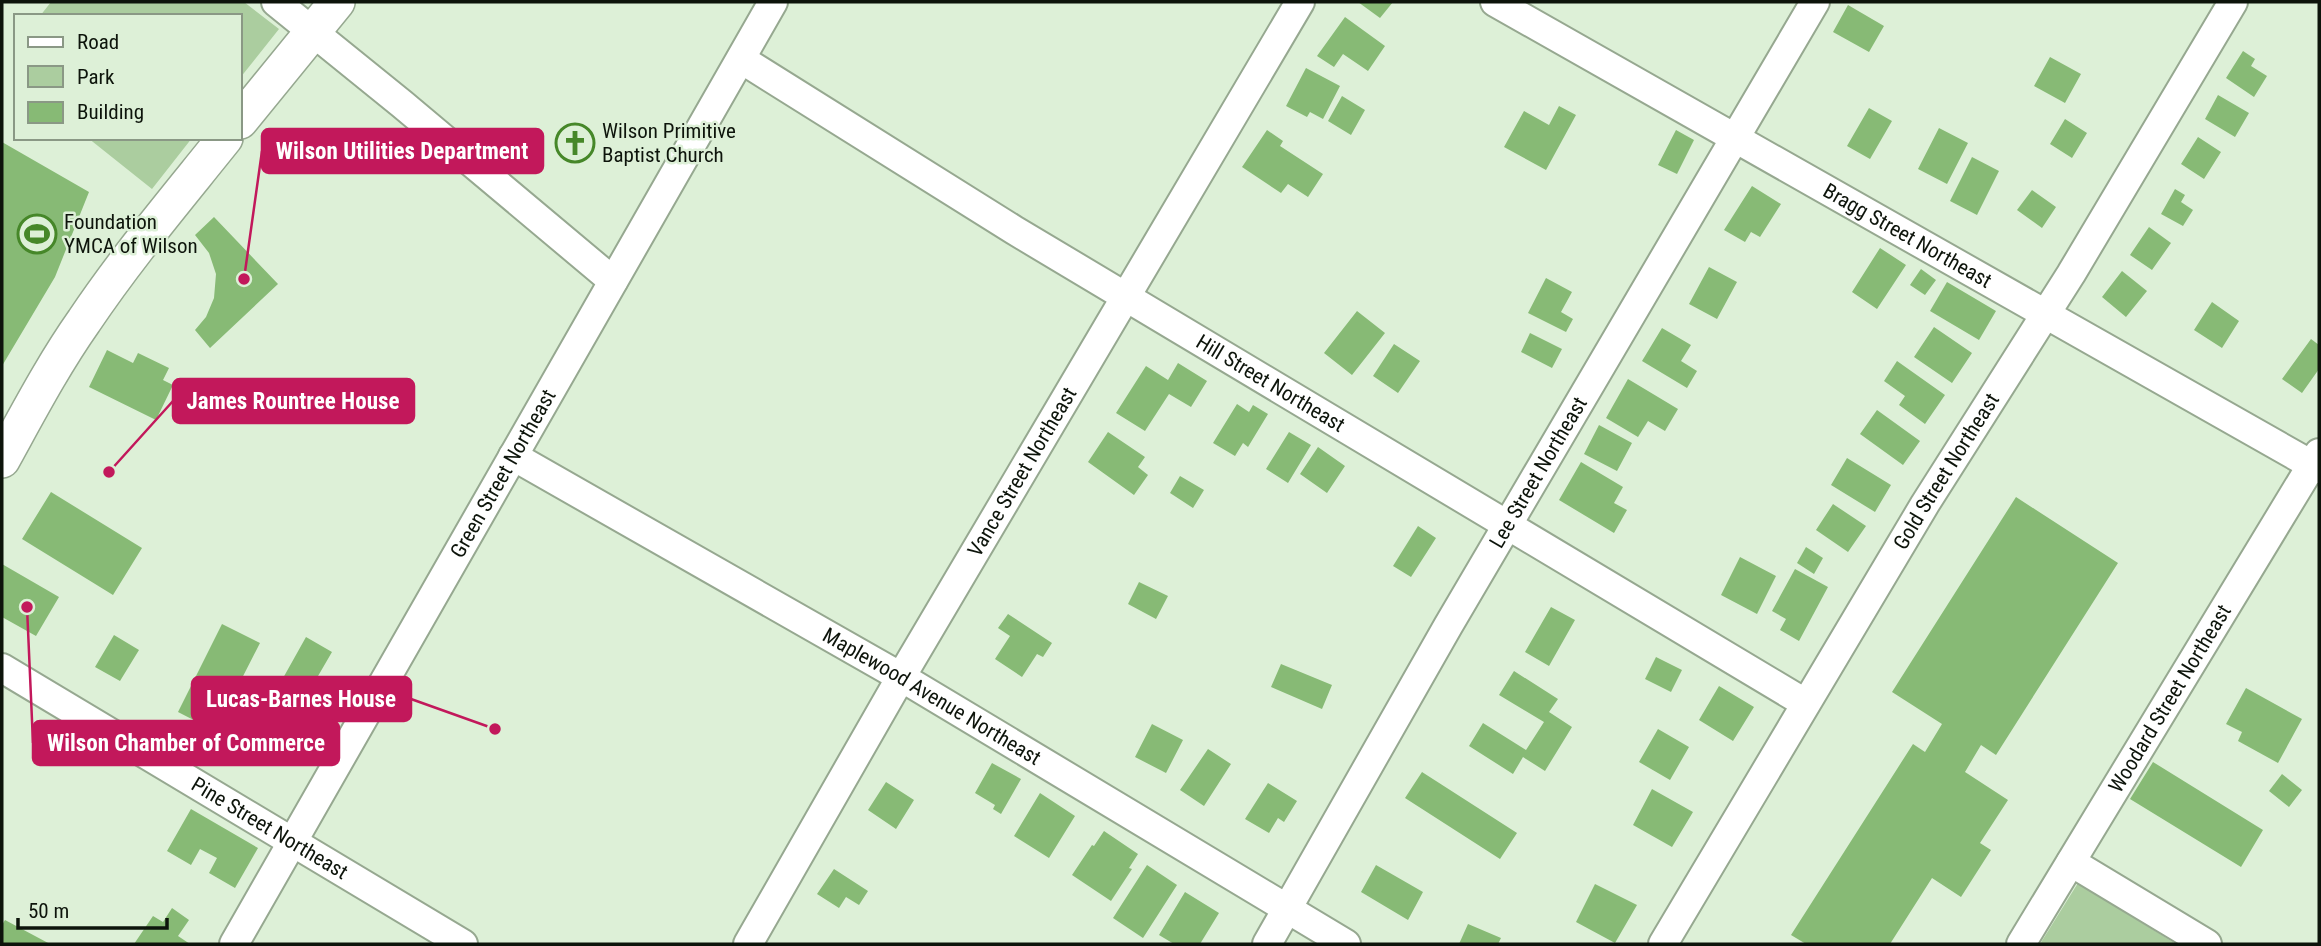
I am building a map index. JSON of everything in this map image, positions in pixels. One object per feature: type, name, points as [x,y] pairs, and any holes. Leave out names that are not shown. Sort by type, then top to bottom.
[{"type":"main road","points":[[242,119],[337,2]]},
{"type":"main road","points":[[2,460],[44,383],[84,320],[151,229],[223,140]]},
{"type":"street","points":[[276,2],[613,281]]},
{"type":"street","name":"Green Street Northeast","points":[[234,944],[773,2]]},
{"type":"street","name":"Vance Street Northeast","points":[[748,944],[901,677],[1300,2]]},
{"type":"street","name":"Bragg Street Northeast","points":[[1495,2],[2044,314],[2317,462]]},
{"type":"street","name":"Lee Street Northeast","points":[[1267,944],[1448,626],[1815,2]]},
{"type":"street","name":"Gold Street Northeast","points":[[1663,944],[1925,503],[2078,262],[2233,2]]},
{"type":"street","name":"Hill Street Northeast","points":[[741,59],[1127,297],[1805,703]]},
{"type":"street","name":"Maplewood Avenue Northeast","points":[[513,456],[901,677],[1346,944]]},
{"type":"street","name":"Woodard Street Northeast","points":[[2021,944],[2317,462]]},
{"type":"street","name":"Pine Street Northeast","points":[[2,668],[463,944]]},
{"type":"street","points":[[2071,862],[2207,944]]},
{"type":"green space","points":[[51,2],[244,2],[279,29],[242,75],[242,14],[42,14]]},
{"type":"green space","points":[[91,140],[190,140],[152,189]]},
{"type":"green space","points":[[2078,883],[2176,944],[2040,944]]},
{"type":"building","points":[[1358,2],[1393,2],[1380,18]]},
{"type":"building","points":[[1848,5],[1884,26],[1869,52],[1833,32]]},
{"type":"building","points":[[1345,17],[1385,46],[1368,71],[1343,54],[1334,67],[1317,56]]},
{"type":"building","points":[[2243,51],[2255,59],[2251,66],[2267,76],[2254,97],[2226,78]]},
{"type":"building","points":[[2050,57],[2081,74],[2065,103],[2034,86]]},
{"type":"building","points":[[1306,68],[1340,86],[1323,119],[1310,112],[1307,117],[1286,106]]},
{"type":"building","points":[[2218,95],[2249,113],[2235,137],[2205,119]]},
{"type":"building","points":[[1342,96],[1365,110],[1351,135],[1328,121]]},
{"type":"building","points":[[1559,106],[1576,115],[1546,170],[1504,147],[1524,111],[1549,125]]},
{"type":"building","points":[[1869,108],[1892,121],[1870,159],[1847,146]]},
{"type":"building","points":[[2065,119],[2087,133],[2072,158],[2050,144]]},
{"type":"building","points":[[1939,128],[1968,143],[1947,184],[1918,169]]},
{"type":"building","points":[[1267,130],[1283,141],[1280,146],[1323,174],[1308,197],[1288,184],[1281,193],[1242,167]]},
{"type":"building","points":[[1676,130],[1694,140],[1677,174],[1658,165]]},
{"type":"building","points":[[2198,137],[2221,152],[2204,179],[2181,164]]},
{"type":"building","name":"Foundation YMCA of Wilson","points":[[2,142],[89,192],[55,277],[2,366]]},
{"type":"building","points":[[1972,157],[1999,171],[1977,215],[1950,201]]},
{"type":"building","points":[[1752,186],[1781,204],[1760,237],[1751,232],[1745,242],[1724,230]]},
{"type":"building","points":[[2175,189],[2185,195],[2181,202],[2193,210],[2183,226],[2161,214]]},
{"type":"building","points":[[2032,190],[2056,207],[2042,228],[2017,210]]},
{"type":"building","points":[[214,217],[278,284],[210,348],[195,330],[206,317],[214,298],[216,274],[209,253],[195,235]]},
{"type":"building","points":[[2149,227],[2171,243],[2152,270],[2130,255]]},
{"type":"building","points":[[1880,248],[1906,265],[1877,309],[1852,292]]},
{"type":"building","points":[[1709,267],[1737,282],[1717,319],[1689,304]]},
{"type":"building","points":[[1921,269],[1936,280],[1925,295],[1910,285]]},
{"type":"building","points":[[2122,271],[2147,291],[2126,317],[2102,297]]},
{"type":"building","points":[[1546,278],[1572,292],[1561,312],[1573,319],[1566,332],[1528,313]]},
{"type":"building","points":[[1947,282],[1996,311],[1979,340],[1930,311]]},
{"type":"building","points":[[2212,302],[2239,321],[2222,348],[2194,330]]},
{"type":"building","points":[[1357,311],[1385,333],[1352,375],[1324,353]]},
{"type":"building","points":[[1934,327],[1972,353],[1952,383],[1914,357]]},
{"type":"building","points":[[1662,328],[1691,345],[1681,361],[1697,371],[1687,388],[1642,361]]},
{"type":"building","points":[[1530,333],[1562,349],[1552,368],[1521,352]]},
{"type":"building","points":[[2311,339],[2319,345],[2319,369],[2302,393],[2282,379]]},
{"type":"building","points":[[1394,344],[1420,361],[1398,393],[1373,376]]},
{"type":"building","points":[[107,350],[133,363],[138,353],[169,368],[163,380],[173,385],[156,420],[89,387]]},
{"type":"building","points":[[1897,361],[1945,395],[1925,424],[1899,405],[1905,396],[1884,381]]},
{"type":"building","points":[[1178,363],[1207,381],[1191,407],[1169,394],[1145,431],[1116,413],[1146,366],[1168,380]]},
{"type":"building","points":[[1628,379],[1678,409],[1665,431],[1648,421],[1638,437],[1606,418]]},
{"type":"building","points":[[1237,404],[1249,412],[1253,405],[1268,414],[1248,447],[1243,443],[1235,456],[1213,443]]},
{"type":"building","points":[[1877,410],[1920,441],[1903,465],[1860,434]]},
{"type":"building","points":[[1599,425],[1632,443],[1617,471],[1584,454]]},
{"type":"building","points":[[1108,432],[1145,457],[1138,467],[1148,475],[1134,495],[1088,462]]},
{"type":"building","points":[[1289,432],[1311,445],[1288,483],[1266,469]]},
{"type":"building","points":[[1318,447],[1345,466],[1327,493],[1300,474]]},
{"type":"building","points":[[1847,458],[1891,485],[1875,512],[1831,485]]},
{"type":"building","points":[[1581,462],[1623,487],[1614,503],[1627,510],[1614,533],[1559,500]]},
{"type":"building","points":[[1180,476],[1204,490],[1193,508],[1170,493]]},
{"type":"building","points":[[51,492],[142,548],[113,595],[22,539]]},
{"type":"building","points":[[2016,497],[2118,563],[1996,755],[1981,745],[1965,772],[2008,800],[1980,843],[1991,850],[1961,897],[1932,878],[1890,944],[1806,944],[1791,935],[1913,744],[1925,752],[1942,724],[1892,692]]},
{"type":"building","points":[[1833,504],[1866,526],[1848,552],[1816,530]]},
{"type":"building","points":[[1418,526],[1436,538],[1411,577],[1393,566]]},
{"type":"building","points":[[1806,547],[1823,558],[1814,574],[1797,563]]},
{"type":"building","points":[[1740,557],[1776,576],[1757,614],[1721,595]]},
{"type":"building","points":[[2,564],[59,597],[36,636],[2,617]]},
{"type":"building","points":[[1795,569],[1828,587],[1799,641],[1780,630],[1786,619],[1772,611]]},
{"type":"building","points":[[1139,582],[1168,596],[1156,619],[1128,604]]},
{"type":"building","points":[[1551,607],[1575,620],[1549,666],[1525,652]]},
{"type":"building","points":[[1008,614],[1052,643],[1043,657],[1037,654],[1022,677],[995,659],[1010,636],[998,628]]},
{"type":"building","points":[[222,624],[260,643],[215,731],[178,712]]},
{"type":"building","points":[[114,635],[139,650],[120,681],[95,667]]},
{"type":"building","points":[[306,637],[332,652],[293,719],[311,730],[302,747],[259,721]]},
{"type":"building","points":[[1656,657],[1682,670],[1671,692],[1645,679]]},
{"type":"building","points":[[1281,664],[1332,685],[1322,709],[1271,687]]},
{"type":"building","points":[[1514,671],[1558,699],[1549,712],[1572,727],[1545,771],[1523,757],[1513,774],[1469,746],[1483,723],[1526,750],[1544,722],[1499,695]]},
{"type":"building","points":[[1719,686],[1754,707],[1733,741],[1699,720]]},
{"type":"building","points":[[2246,688],[2302,719],[2278,763],[2238,741],[2242,732],[2226,724]]},
{"type":"building","points":[[1152,724],[1183,740],[1166,773],[1135,757]]},
{"type":"building","points":[[1658,729],[1689,747],[1670,780],[1639,762]]},
{"type":"building","points":[[1208,749],[1231,764],[1204,806],[1180,790]]},
{"type":"building","points":[[2153,762],[2263,830],[2241,867],[2130,799]]},
{"type":"building","points":[[992,763],[1021,779],[1001,814],[993,809],[995,805],[975,793]]},
{"type":"building","points":[[1422,772],[1517,833],[1500,859],[1405,798]]},
{"type":"building","points":[[2282,774],[2302,790],[2289,807],[2269,791]]},
{"type":"building","points":[[886,782],[914,800],[896,829],[868,810]]},
{"type":"building","points":[[1268,783],[1297,801],[1284,822],[1278,818],[1269,833],[1245,819]]},
{"type":"building","points":[[1652,789],[1693,812],[1672,847],[1633,825]]},
{"type":"building","points":[[1040,793],[1075,816],[1049,858],[1014,836]]},
{"type":"building","points":[[191,809],[258,848],[235,888],[209,873],[217,858],[200,849],[191,865],[167,851]]},
{"type":"building","points":[[1104,831],[1138,854],[1129,868],[1132,869],[1111,901],[1072,875]]},
{"type":"building","points":[[1147,865],[1177,885],[1143,938],[1113,918]]},
{"type":"building","points":[[1376,865],[1423,892],[1408,920],[1361,892]]},
{"type":"building","points":[[834,869],[868,891],[859,905],[846,897],[839,908],[817,894]]},
{"type":"building","points":[[1595,884],[1637,905],[1615,943],[1576,922]]},
{"type":"building","points":[[1185,892],[1219,913],[1200,944],[1174,944],[1159,935]]},
{"type":"building","points":[[172,908],[189,920],[178,936],[190,944],[134,944],[153,916],[163,922]]},
{"type":"building","points":[[5,920],[50,944],[2,944],[2,925]]},
{"type":"building","points":[[1468,924],[1501,938],[1498,944],[1459,944]]},
{"type":"place","name":"Wilson Primitive Baptist Church","points":[[575,143]]},
{"type":"place","name":"Foundation YMCA of Wilson","points":[[37,234]]},
{"type":"place","name":"Wilson Utilities Department","points":[[244,279]]},
{"type":"place","name":"James Rountree House","points":[[109,472]]},
{"type":"place","name":"Wilson Chamber of Commerce","points":[[27,607]]},
{"type":"place","name":"Lucas-Barnes House","points":[[495,729]]}]
